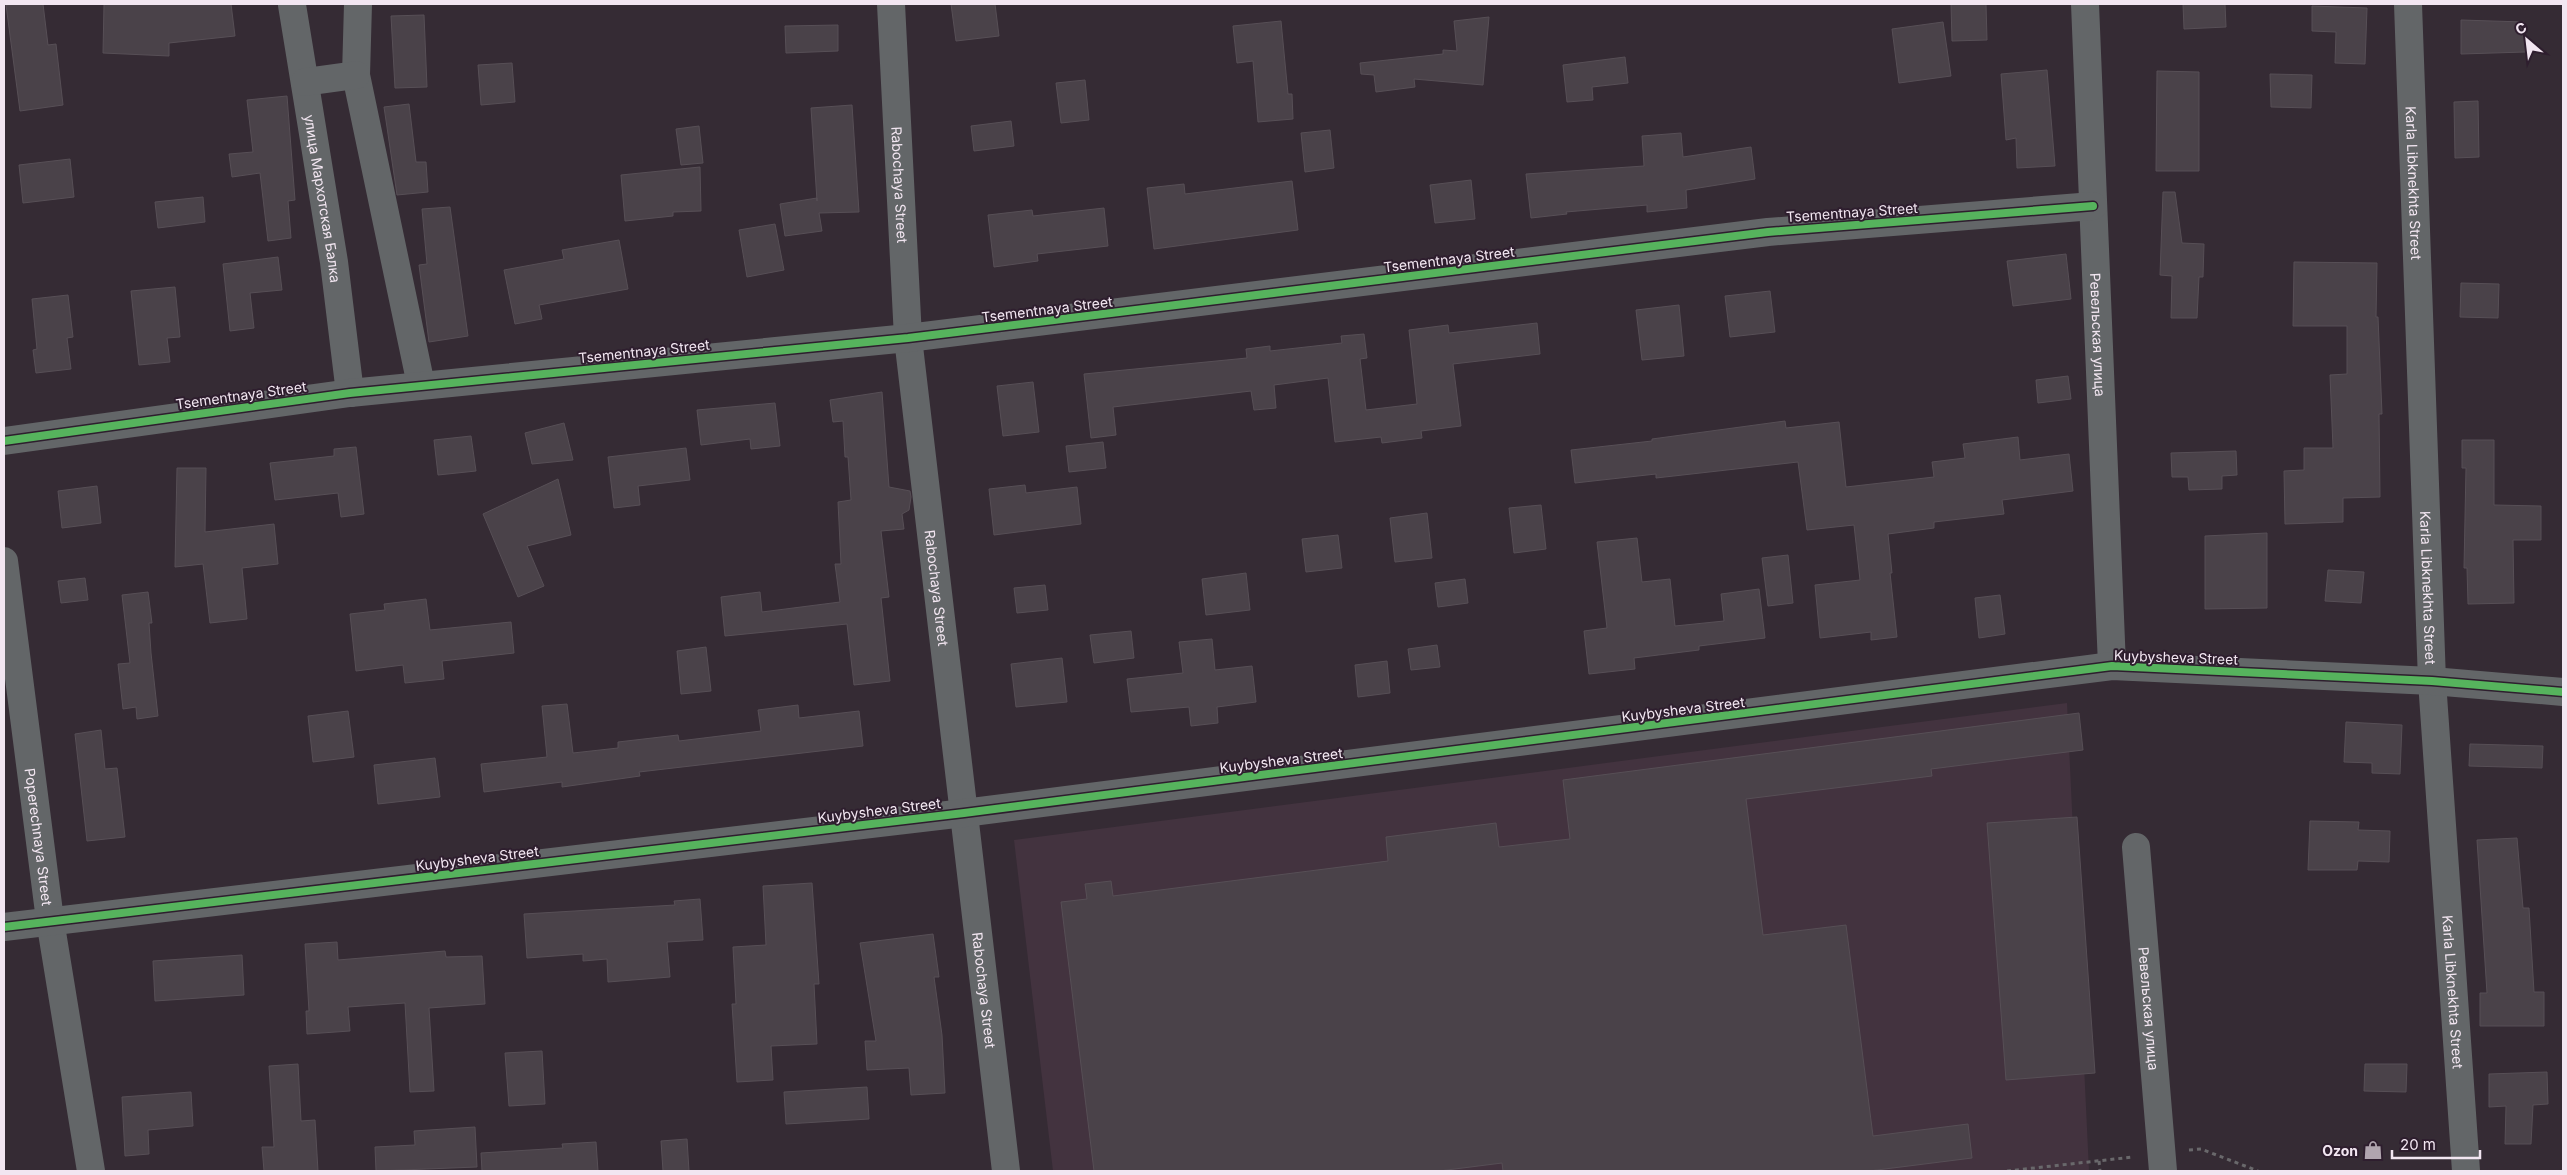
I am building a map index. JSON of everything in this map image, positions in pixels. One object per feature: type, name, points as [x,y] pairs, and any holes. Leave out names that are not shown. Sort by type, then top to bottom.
[{"type":"street","points":[[358,4],[356,75],[421,385]]},
{"type":"street","name":"Rabochaya Street","points":[[891,4],[908,338],[1006,1171]]},
{"type":"street","name":"Ревельская улица","points":[[2085,4],[2112,666]]},
{"type":"street","name":"Karla Libknekhta Street","points":[[2408,4],[2432,681],[2466,1171]]},
{"type":"street","name":"улица Мархотская Балка","points":[[292,5],[334,262],[350,393]]},
{"type":"street","points":[[305,82],[356,75]]},
{"type":"street","name":"Tsementnaya Street","points":[[4,441],[350,393],[908,338],[1768,232],[2093,206]]},
{"type":"street","name":"Poperechnaya Street","points":[[4,561],[50,920],[91,1171]]},
{"type":"street","name":"Kuybysheva Street","points":[[4,927],[50,920],[964,813],[2112,666],[2432,681],[2563,692]]},
{"type":"street","name":"Ревельская улица","points":[[2136,847],[2163,1171]]},
{"type":"path","points":[[2099,1161],[2100,1171]]},
{"type":"shaded area","points":[[2067,703],[2089,1171],[1053,1171],[1014,840]]},
{"type":"building","points":[[43,4],[48,45],[56,44],[63,105],[20,111],[6,5]]},
{"type":"building","points":[[104,4],[231,4],[235,36],[169,43],[169,56],[103,53]]},
{"type":"building","points":[[951,4],[995,4],[999,36],[956,41]]},
{"type":"building","points":[[1951,4],[1986,4],[1987,40],[1952,41]]},
{"type":"building","points":[[2183,4],[2225,4],[2226,27],[2184,29]]},
{"type":"building","points":[[2312,6],[2367,8],[2365,64],[2335,63],[2336,32],[2312,31]]},
{"type":"building","points":[[424,15],[427,87],[395,88],[391,16]]},
{"type":"building","points":[[1489,17],[1483,85],[1414,79],[1415,87],[1376,92],[1374,75],[1361,74],[1360,63],[1443,54],[1443,50],[1457,51],[1454,21]]},
{"type":"building","points":[[2461,20],[2524,22],[2525,52],[2461,54]]},
{"type":"building","points":[[1281,21],[1288,94],[1292,94],[1293,119],[1258,122],[1253,61],[1237,63],[1233,26]]},
{"type":"building","points":[[1943,22],[1951,76],[1899,83],[1892,29]]},
{"type":"building","points":[[838,25],[838,51],[786,53],[785,26]]},
{"type":"building","points":[[1625,57],[1628,83],[1592,87],[1593,100],[1567,102],[1563,65]]},
{"type":"building","points":[[512,63],[515,102],[481,105],[478,65]]},
{"type":"building","points":[[2047,70],[2055,166],[2017,168],[2016,138],[2006,140],[2001,74]]},
{"type":"building","points":[[2157,71],[2199,72],[2199,171],[2156,171]]},
{"type":"building","points":[[2270,74],[2312,75],[2311,108],[2271,107]]},
{"type":"building","points":[[1085,80],[1089,120],[1061,123],[1056,83]]},
{"type":"building","points":[[287,96],[295,200],[288,201],[291,238],[268,241],[260,173],[232,177],[229,154],[253,152],[247,100]]},
{"type":"building","points":[[2478,101],[2479,157],[2455,158],[2454,102]]},
{"type":"building","points":[[409,104],[416,162],[426,162],[428,192],[397,195],[384,107]]},
{"type":"building","points":[[852,105],[859,212],[819,213],[822,231],[785,236],[780,204],[817,198],[811,108]]},
{"type":"building","points":[[1011,121],[1014,146],[974,151],[971,126]]},
{"type":"building","points":[[699,126],[703,163],[681,165],[676,129]]},
{"type":"building","points":[[1330,130],[1334,168],[1305,172],[1301,133]]},
{"type":"building","points":[[1681,133],[1683,157],[1751,147],[1755,179],[1686,190],[1687,208],[1647,212],[1647,205],[1566,212],[1567,214],[1531,218],[1526,174],[1644,166],[1642,136]]},
{"type":"building","points":[[70,159],[74,197],[23,203],[19,165]]},
{"type":"building","points":[[700,167],[701,211],[673,212],[673,216],[625,221],[621,175]]},
{"type":"building","points":[[1471,180],[1475,219],[1435,223],[1430,185]]},
{"type":"building","points":[[1292,181],[1298,230],[1154,249],[1147,188],[1184,184],[1185,194]]},
{"type":"building","points":[[2163,192],[2175,192],[2182,243],[2204,244],[2203,277],[2199,277],[2197,318],[2171,318],[2172,276],[2160,275]]},
{"type":"building","points":[[203,197],[205,222],[158,228],[155,202]]},
{"type":"building","points":[[450,207],[468,336],[429,342],[419,265],[427,264],[422,209]]},
{"type":"building","points":[[1104,208],[1108,246],[1037,254],[1038,261],[994,267],[988,215],[1032,210],[1033,216]]},
{"type":"building","points":[[775,224],[784,270],[747,277],[739,230]]},
{"type":"building","points":[[619,240],[628,289],[539,305],[542,319],[515,324],[504,270],[564,259],[562,250]]},
{"type":"building","points":[[2066,254],[2071,299],[2013,306],[2007,261]]},
{"type":"building","points":[[278,257],[282,290],[250,293],[254,328],[230,331],[223,264]]},
{"type":"building","points":[[2294,262],[2377,263],[2376,317],[2378,317],[2382,414],[2379,414],[2380,497],[2343,498],[2343,522],[2285,524],[2284,471],[2304,470],[2304,448],[2333,448],[2330,375],[2347,374],[2347,326],[2293,326]]},
{"type":"building","points":[[2461,283],[2499,284],[2498,318],[2460,317]]},
{"type":"building","points":[[175,287],[180,337],[167,338],[170,362],[139,365],[131,291]]},
{"type":"building","points":[[1770,291],[1775,332],[1730,337],[1725,296]]},
{"type":"building","points":[[68,295],[73,337],[67,338],[71,369],[36,373],[33,350],[37,349],[32,299]]},
{"type":"building","points":[[1679,305],[1684,356],[1642,360],[1636,310]]},
{"type":"building","points":[[1537,323],[1540,354],[1453,364],[1461,426],[1421,431],[1422,438],[1382,443],[1381,437],[1335,442],[1328,378],[1274,385],[1276,408],[1254,410],[1251,391],[1113,407],[1116,435],[1091,438],[1084,374],[1247,358],[1246,349],[1270,346],[1270,351],[1342,343],[1341,336],[1364,334],[1367,358],[1360,359],[1366,410],[1417,404],[1409,330],[1448,325],[1449,333]]},
{"type":"building","points":[[2068,376],[2071,399],[2038,403],[2036,380]]},
{"type":"building","points":[[1033,382],[1039,432],[1003,436],[997,386]]},
{"type":"building","points":[[882,392],[889,487],[910,491],[911,497],[909,510],[902,514],[904,529],[881,531],[889,597],[881,598],[890,681],[854,685],[847,624],[725,636],[721,597],[760,592],[762,612],[840,602],[835,564],[841,564],[838,502],[851,500],[848,457],[845,457],[843,421],[833,422],[830,400]]},
{"type":"building","points":[[775,403],[780,446],[751,449],[750,439],[701,445],[697,410]]},
{"type":"building","points":[[1785,421],[1786,428],[1839,422],[1846,487],[1934,477],[1932,462],[1965,458],[1963,444],[2018,437],[2020,460],[2069,454],[2073,491],[2002,500],[2004,514],[1934,522],[1934,528],[1888,534],[1897,637],[1871,640],[1871,632],[1820,638],[1815,585],[1860,580],[1854,525],[1807,530],[1798,462],[1656,478],[1656,474],[1575,483],[1571,450],[1652,441],[1652,439]]},
{"type":"building","points":[[564,423],[573,460],[532,464],[525,433]]},
{"type":"building","points":[[471,436],[476,471],[438,475],[434,440]]},
{"type":"building","points":[[2462,440],[2494,440],[2494,505],[2541,506],[2541,540],[2513,540],[2514,603],[2468,604],[2467,568],[2464,568],[2466,468],[2462,468]]},
{"type":"building","points":[[1103,442],[1106,468],[1069,472],[1066,446]]},
{"type":"building","points":[[356,447],[364,514],[341,517],[338,493],[275,500],[270,463],[334,456],[334,449]]},
{"type":"building","points":[[686,448],[690,480],[638,486],[640,505],[614,508],[608,457]]},
{"type":"building","points":[[2236,451],[2237,475],[2222,476],[2222,489],[2189,490],[2188,477],[2172,477],[2171,453]]},
{"type":"building","points":[[177,468],[206,468],[205,532],[274,524],[278,564],[242,568],[247,619],[210,623],[203,564],[175,567]]},
{"type":"building","points":[[558,479],[571,535],[527,546],[544,586],[518,597],[483,514]]},
{"type":"building","points":[[1025,485],[1026,493],[1077,487],[1081,524],[994,535],[989,489]]},
{"type":"building","points":[[97,486],[101,523],[62,528],[58,491]]},
{"type":"building","points":[[1541,505],[1546,549],[1514,553],[1509,508]]},
{"type":"building","points":[[1427,513],[1432,558],[1395,562],[1390,518]]},
{"type":"building","points":[[2267,533],[2267,608],[2205,609],[2205,536]]},
{"type":"building","points":[[1338,535],[1342,568],[1306,572],[1302,539]]},
{"type":"building","points":[[1637,538],[1642,582],[1670,579],[1675,626],[1724,621],[1721,594],[1759,589],[1765,638],[1699,646],[1699,650],[1634,658],[1635,669],[1589,674],[1584,631],[1607,628],[1597,542]]},
{"type":"building","points":[[1788,555],[1793,603],[1768,606],[1762,558]]},
{"type":"building","points":[[2328,570],[2364,572],[2361,603],[2325,601]]},
{"type":"building","points":[[1246,573],[1250,610],[1206,615],[1202,579]]},
{"type":"building","points":[[85,578],[88,600],[61,603],[58,581]]},
{"type":"building","points":[[1465,579],[1468,603],[1438,607],[1435,583]]},
{"type":"building","points":[[1045,585],[1048,610],[1017,613],[1014,588]]},
{"type":"building","points":[[148,592],[152,623],[149,623],[151,653],[158,716],[137,719],[136,707],[123,709],[118,664],[130,663],[122,595]]},
{"type":"building","points":[[2000,595],[2005,634],[1979,638],[1975,598]]},
{"type":"building","points":[[426,599],[430,630],[511,622],[514,653],[442,661],[444,679],[405,683],[403,665],[356,671],[350,614],[385,610],[384,604]]},
{"type":"building","points":[[1131,631],[1134,658],[1094,663],[1090,635]]},
{"type":"building","points":[[1212,639],[1215,670],[1252,666],[1256,702],[1217,707],[1218,723],[1191,726],[1189,707],[1131,712],[1127,679],[1183,673],[1179,642]]},
{"type":"building","points":[[1437,645],[1440,667],[1411,670],[1408,649]]},
{"type":"building","points":[[706,647],[711,691],[681,694],[677,651]]},
{"type":"building","points":[[1062,658],[1067,702],[1016,707],[1011,664]]},
{"type":"building","points":[[1387,661],[1390,693],[1358,697],[1355,665]]},
{"type":"building","points":[[567,704],[573,753],[618,748],[618,742],[678,735],[679,741],[761,731],[758,710],[798,705],[799,718],[859,711],[863,746],[639,772],[640,776],[562,787],[562,782],[484,792],[481,764],[547,757],[542,706]]},
{"type":"building","points":[[348,711],[354,757],[313,762],[308,716]]},
{"type":"building","points":[[2079,713],[2083,750],[1931,769],[1932,776],[1746,799],[1763,935],[1846,925],[1873,1136],[1968,1124],[1972,1158],[1869,1171],[1503,1171],[1502,1163],[1439,1171],[1094,1171],[1061,902],[1087,899],[1085,884],[1111,881],[1113,896],[1388,861],[1386,837],[1496,823],[1499,847],[1570,839],[1563,780]]},
{"type":"building","points":[[2346,722],[2402,725],[2400,774],[2372,773],[2372,763],[2344,762]]},
{"type":"building","points":[[101,730],[105,769],[117,768],[125,837],[87,841],[75,734]]},
{"type":"building","points":[[2470,744],[2543,746],[2542,768],[2469,766]]},
{"type":"building","points":[[435,758],[440,797],[378,804],[374,765]]},
{"type":"building","points":[[2077,817],[2095,1073],[2006,1080],[1987,823]]},
{"type":"building","points":[[2310,821],[2359,822],[2358,830],[2390,831],[2389,862],[2358,861],[2357,870],[2308,870]]},
{"type":"building","points":[[2517,838],[2523,908],[2529,908],[2534,992],[2544,992],[2544,1026],[2480,1026],[2480,993],[2487,993],[2477,840]]},
{"type":"building","points":[[812,883],[819,984],[814,984],[817,1044],[771,1046],[773,1080],[737,1082],[732,1004],[736,1004],[733,947],[766,945],[763,886]]},
{"type":"building","points":[[700,899],[703,940],[667,942],[670,977],[608,982],[607,959],[583,961],[583,954],[527,958],[524,914],[675,905],[674,901]]},
{"type":"building","points":[[933,934],[939,977],[934,977],[942,1035],[945,1093],[911,1095],[909,1068],[867,1070],[865,1041],[876,1041],[860,943]]},
{"type":"building","points":[[337,942],[338,960],[445,951],[446,957],[482,956],[485,1004],[429,1008],[434,1091],[410,1092],[405,1003],[348,1007],[350,1031],[307,1034],[306,1011],[309,1011],[305,944]]},
{"type":"building","points":[[242,955],[244,995],[155,1001],[153,961]]},
{"type":"building","points":[[542,1051],[545,1104],[509,1106],[505,1053]]},
{"type":"building","points":[[298,1064],[301,1121],[315,1120],[318,1171],[264,1171],[262,1147],[274,1147],[269,1066]]},
{"type":"building","points":[[2365,1064],[2407,1064],[2406,1092],[2364,1091]]},
{"type":"building","points":[[2547,1072],[2548,1104],[2533,1105],[2531,1144],[2505,1144],[2506,1106],[2489,1107],[2489,1074]]},
{"type":"building","points":[[867,1087],[869,1119],[786,1124],[784,1092]]},
{"type":"building","points":[[191,1092],[193,1126],[148,1130],[149,1154],[125,1156],[122,1097]]},
{"type":"building","points":[[475,1127],[477,1167],[376,1171],[375,1147],[415,1145],[414,1131]]},
{"type":"building","points":[[687,1139],[689,1171],[663,1171],[661,1141]]},
{"type":"building","points":[[596,1142],[598,1171],[482,1171],[481,1153],[563,1148],[562,1144]]},
{"type":"cycle path","points":[[4,441],[350,393],[908,338],[1768,232],[2093,206]]},
{"type":"cycle path","points":[[4,927],[964,813],[2112,666],[2432,681],[2563,692]]},
{"type":"place","name":"Ozon","points":[[2373,1150]]}]
